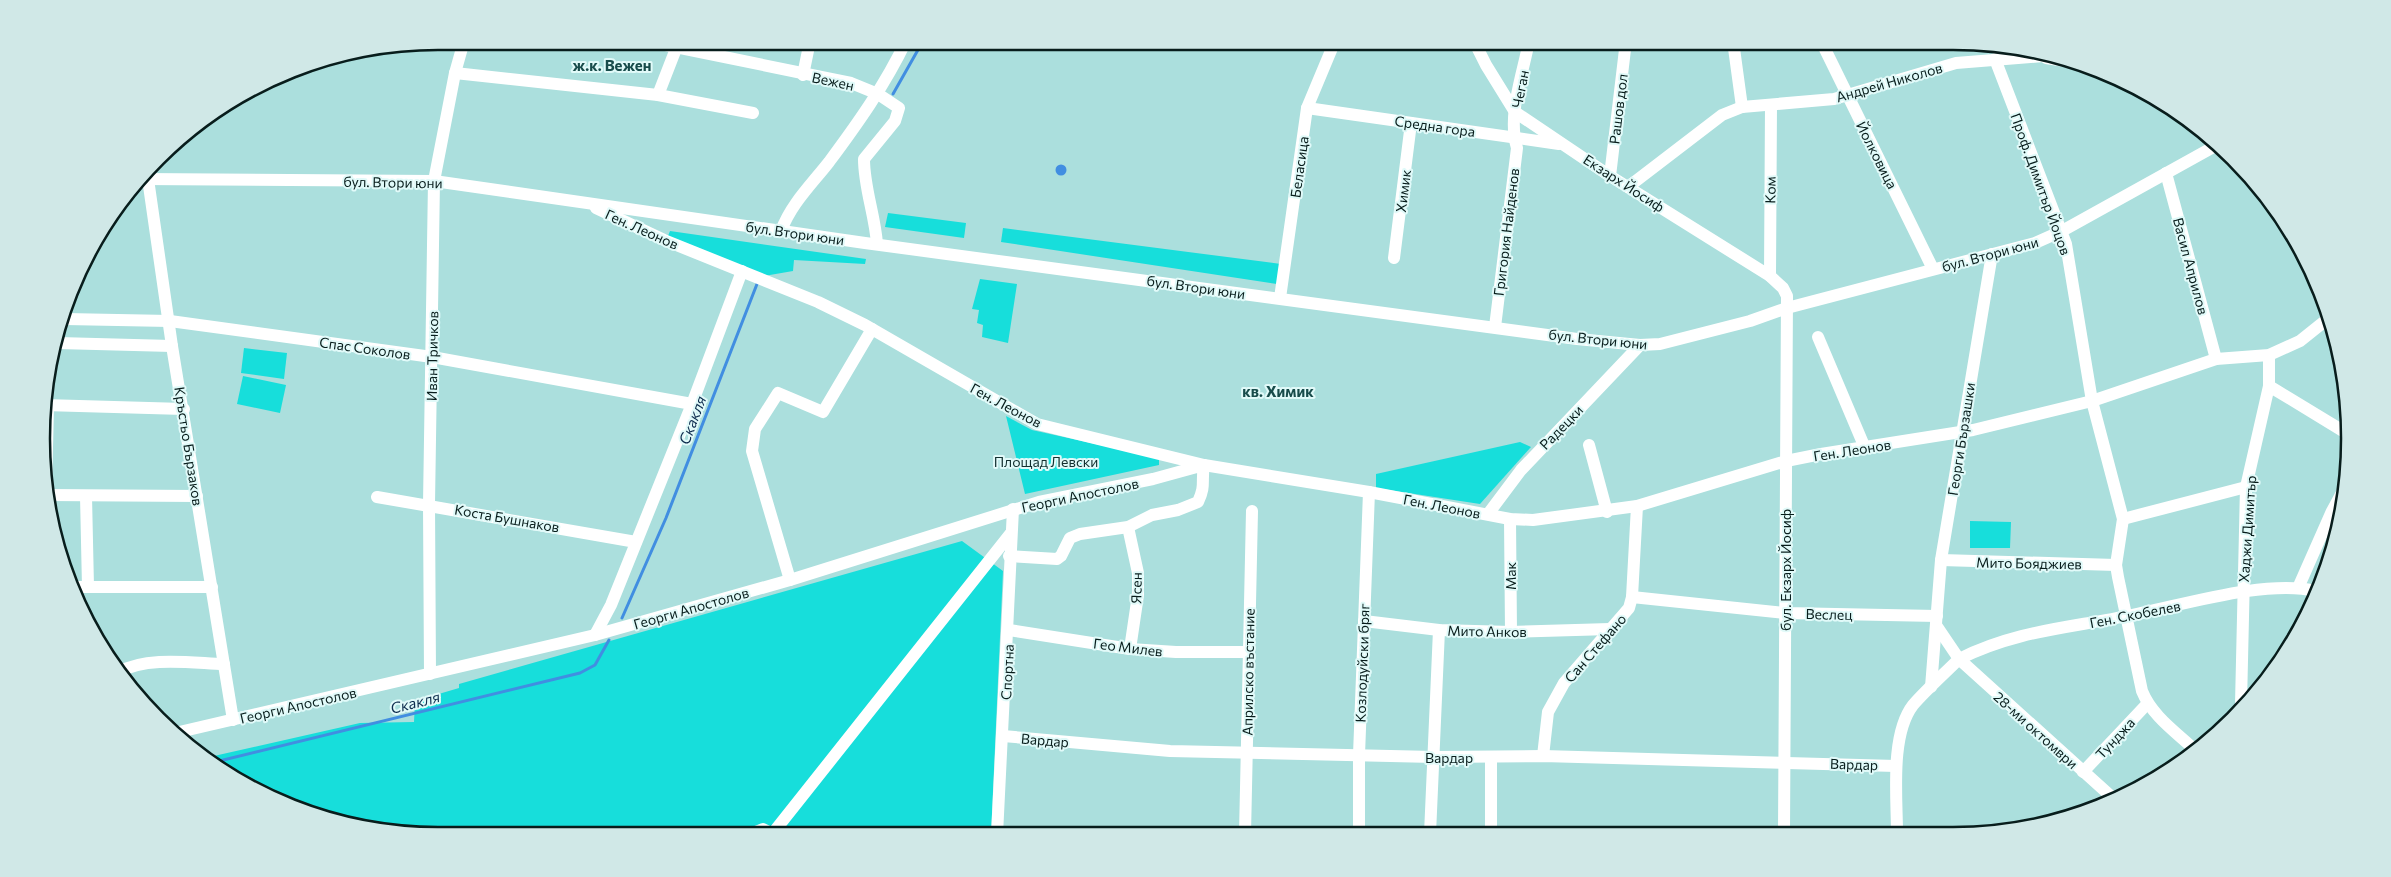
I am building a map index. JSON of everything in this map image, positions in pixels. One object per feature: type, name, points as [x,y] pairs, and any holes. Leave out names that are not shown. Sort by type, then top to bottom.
[{"type":"street","name":"Иван Тричков","points":[[430,674],[429,504],[434,181],[455,72],[461,50]]},
{"type":"street","points":[[658,95],[676,50]]},
{"type":"street","name":"Вежен","points":[[702,50],[803,75],[851,83],[878,94],[899,108],[895,121],[864,159],[866,181],[876,226],[877,244]]},
{"type":"street","points":[[803,75],[808,50]]},
{"type":"street","points":[[781,231],[787,215],[800,196],[828,162],[878,94],[901,50]]},
{"type":"street","name":"Беласица","points":[[1280,298],[1307,108],[1331,50]]},
{"type":"street","name":"Екзарх Йосиф","points":[[1479,50],[1515,112],[1610,176],[1770,276],[1783,288],[1787,296],[1787,308]]},
{"type":"street","name":"Чеган","points":[[1514,137],[1515,112],[1527,50]]},
{"type":"street","name":"Рашов дол","points":[[1610,176],[1625,50]]},
{"type":"street","points":[[1734,50],[1742,107]]},
{"type":"street","name":"Йолковица","points":[[1825,50],[1933,269]]},
{"type":"street","name":"Андрей Николов","points":[[1628,187],[1722,115],[1742,107],[1834,99],[1956,63],[2030,57]]},
{"type":"street","name":"Проф. Димитър Йоцов","points":[[1995,59],[2062,231],[2069,259],[2092,401],[2123,519]]},
{"type":"street","points":[[455,72],[658,95],[753,113]]},
{"type":"street","name":"Ком","points":[[1770,276],[1771,105]]},
{"type":"street","name":"Средна гора","points":[[1307,108],[1564,145]]},
{"type":"street","name":"Химик","points":[[1394,258],[1411,123]]},
{"type":"street","name":"Григория Найденов","points":[[1495,327],[1517,148],[1514,137]]},
{"type":"street","name":"бул. Втори юни","points":[[152,176],[434,181],[781,231],[1640,346],[1678,340],[1750,321],[1787,308],[2035,243],[2062,231],[2211,148]]},
{"type":"street","name":"Васил Априлов","points":[[2166,173],[2216,358]]},
{"type":"street","name":"Кръстьо Бързаков","points":[[146,182],[233,720]]},
{"type":"street","name":"Ген. Леонов","points":[[581,202],[664,240],[818,302],[872,329],[1037,424],[1204,465],[1369,492],[1510,519],[1532,520],[1607,512],[1637,506],[1786,461],[1961,433],[2092,401],[2216,358],[2269,355],[2300,341],[2323,323]]},
{"type":"street","points":[[664,240],[657,227],[668,215]]},
{"type":"street","name":"Георги Бързашки","points":[[1931,687],[1941,560],[1992,254]]},
{"type":"street","points":[[595,635],[611,605],[692,404],[742,270]]},
{"type":"street","name":"бул. Екзарх Йосиф","points":[[1784,827],[1787,308]]},
{"type":"street","name":"Спас Соколов","points":[[69,319],[170,321],[432,357],[692,404]]},
{"type":"street","points":[[790,580],[752,451],[755,429],[778,393],[824,412],[872,329]]},
{"type":"street","points":[[1818,337],[1864,448]]},
{"type":"street","points":[[62,343],[172,346]]},
{"type":"street","name":"Радецки","points":[[1488,514],[1521,470],[1640,346]]},
{"type":"street","name":"Хаджи Димитър","points":[[2242,698],[2246,487],[2269,386],[2269,355]]},
{"type":"street","points":[[2269,386],[2341,430]]},
{"type":"street","points":[[52,405],[184,409]]},
{"type":"street","points":[[1589,445],[1607,512]]},
{"type":"street","points":[[1009,556],[1057,558],[1061,556],[1070,538],[1080,534],[1128,527],[1152,516],[1178,510],[1198,502],[1205,488],[1202,476],[1204,465]]},
{"type":"street","name":"Георги Апостолов","points":[[182,731],[595,635],[790,580],[1013,509],[1204,465]]},
{"type":"street","points":[[2191,746],[2147,704],[2142,691],[2116,565],[2123,519],[2246,487]]},
{"type":"street","name":"Козлодуйски бряг","points":[[1359,827],[1359,755],[1369,492]]},
{"type":"street","points":[[54,495],[197,496]]},
{"type":"street","points":[[86,496],[82,587],[212,587]]},
{"type":"street","name":"Коста Бушнаков","points":[[377,497],[429,504],[636,542]]},
{"type":"street","name":"Сан Стефано","points":[[1544,756],[1548,712],[1564,683],[1629,608],[1632,598],[1637,506]]},
{"type":"street","name":"Спортна","points":[[997,827],[1009,630],[1009,556],[1013,509]]},
{"type":"street","name":"Априлско въстание","points":[[1245,827],[1252,511]]},
{"type":"street","points":[[2298,588],[2333,518]]},
{"type":"street","name":"Мак","points":[[1510,519],[1511,632]]},
{"type":"street","name":"Ясен","points":[[1128,527],[1138,573],[1138,595],[1130,649]]},
{"type":"street","points":[[780,827],[1011,533]]},
{"type":"street","name":"Мито Бояджиев","points":[[1941,560],[2116,565]]},
{"type":"street","name":"Ген. Скобелев","points":[[1897,827],[1896,766],[1902,731],[1912,707],[1959,660],[1985,646],[2017,636],[2243,592],[2298,588],[2310,590]]},
{"type":"street","name":"Веслец","points":[[1632,598],[1785,614],[1936,620]]},
{"type":"street","name":"28-ми октомври","points":[[1936,620],[1959,660],[2108,794]]},
{"type":"street","name":"Мито Анков","points":[[1364,621],[1439,630],[1511,632],[1610,629]]},
{"type":"street","name":"Гео Милев","points":[[1009,630],[1130,649],[1176,652],[1248,652]]},
{"type":"street","points":[[1430,827],[1439,630]]},
{"type":"street","points":[[125,668],[144,662],[224,664]]},
{"type":"street","name":"Тунджа","points":[[2083,772],[2147,704]]},
{"type":"street","name":"Вардар","points":[[1003,736],[1170,751],[1434,757],[1544,756],[1896,766]]},
{"type":"street","points":[[1491,757],[1491,827]]},
{"type":"green space","points":[[888,213],[966,223],[964,238],[885,227]]},
{"type":"green space","points":[[1003,228],[1281,264],[1277,284],[1001,242]]},
{"type":"green space","points":[[670,231],[866,259],[865,264],[794,260],[793,271],[764,276],[668,236]]},
{"type":"green space","points":[[980,279],[1017,284],[1008,343],[982,337],[983,325],[977,323],[979,310],[972,309]]},
{"type":"green space","points":[[244,348],[287,353],[284,379],[241,373]]},
{"type":"green space","points":[[243,376],[286,385],[280,413],[237,404]]},
{"type":"green space","name":"Площад Левски","points":[[1006,416],[1032,430],[1159,458],[1159,465],[1025,494]]},
{"type":"green space","points":[[1520,442],[1531,447],[1480,504],[1376,488],[1376,474]]},
{"type":"green space","points":[[1970,521],[2011,522],[2010,548],[1970,548]]},
{"type":"green space","points":[[962,541],[1003,571],[991,827],[438,827],[388,824],[338,814],[290,797],[244,775],[214,756],[360,723],[414,722],[415,701],[459,688],[459,684]]},
{"type":"shaded area","points":[[1061,164],[1067,170],[1061,176],[1055,170]]},
{"type":"waterway","name":"Скакля","points":[[893,94],[918,50]]},
{"type":"waterway","name":"Скакля","points":[[622,618],[666,518],[757,284]]},
{"type":"waterway","name":"Скакля","points":[[221,761],[580,673],[595,665],[609,640]]},
{"type":"district","name":"ж.к. Вежен","points":[[612,65]]},
{"type":"district","name":"кв. Химик","points":[[1278,391]]}]
